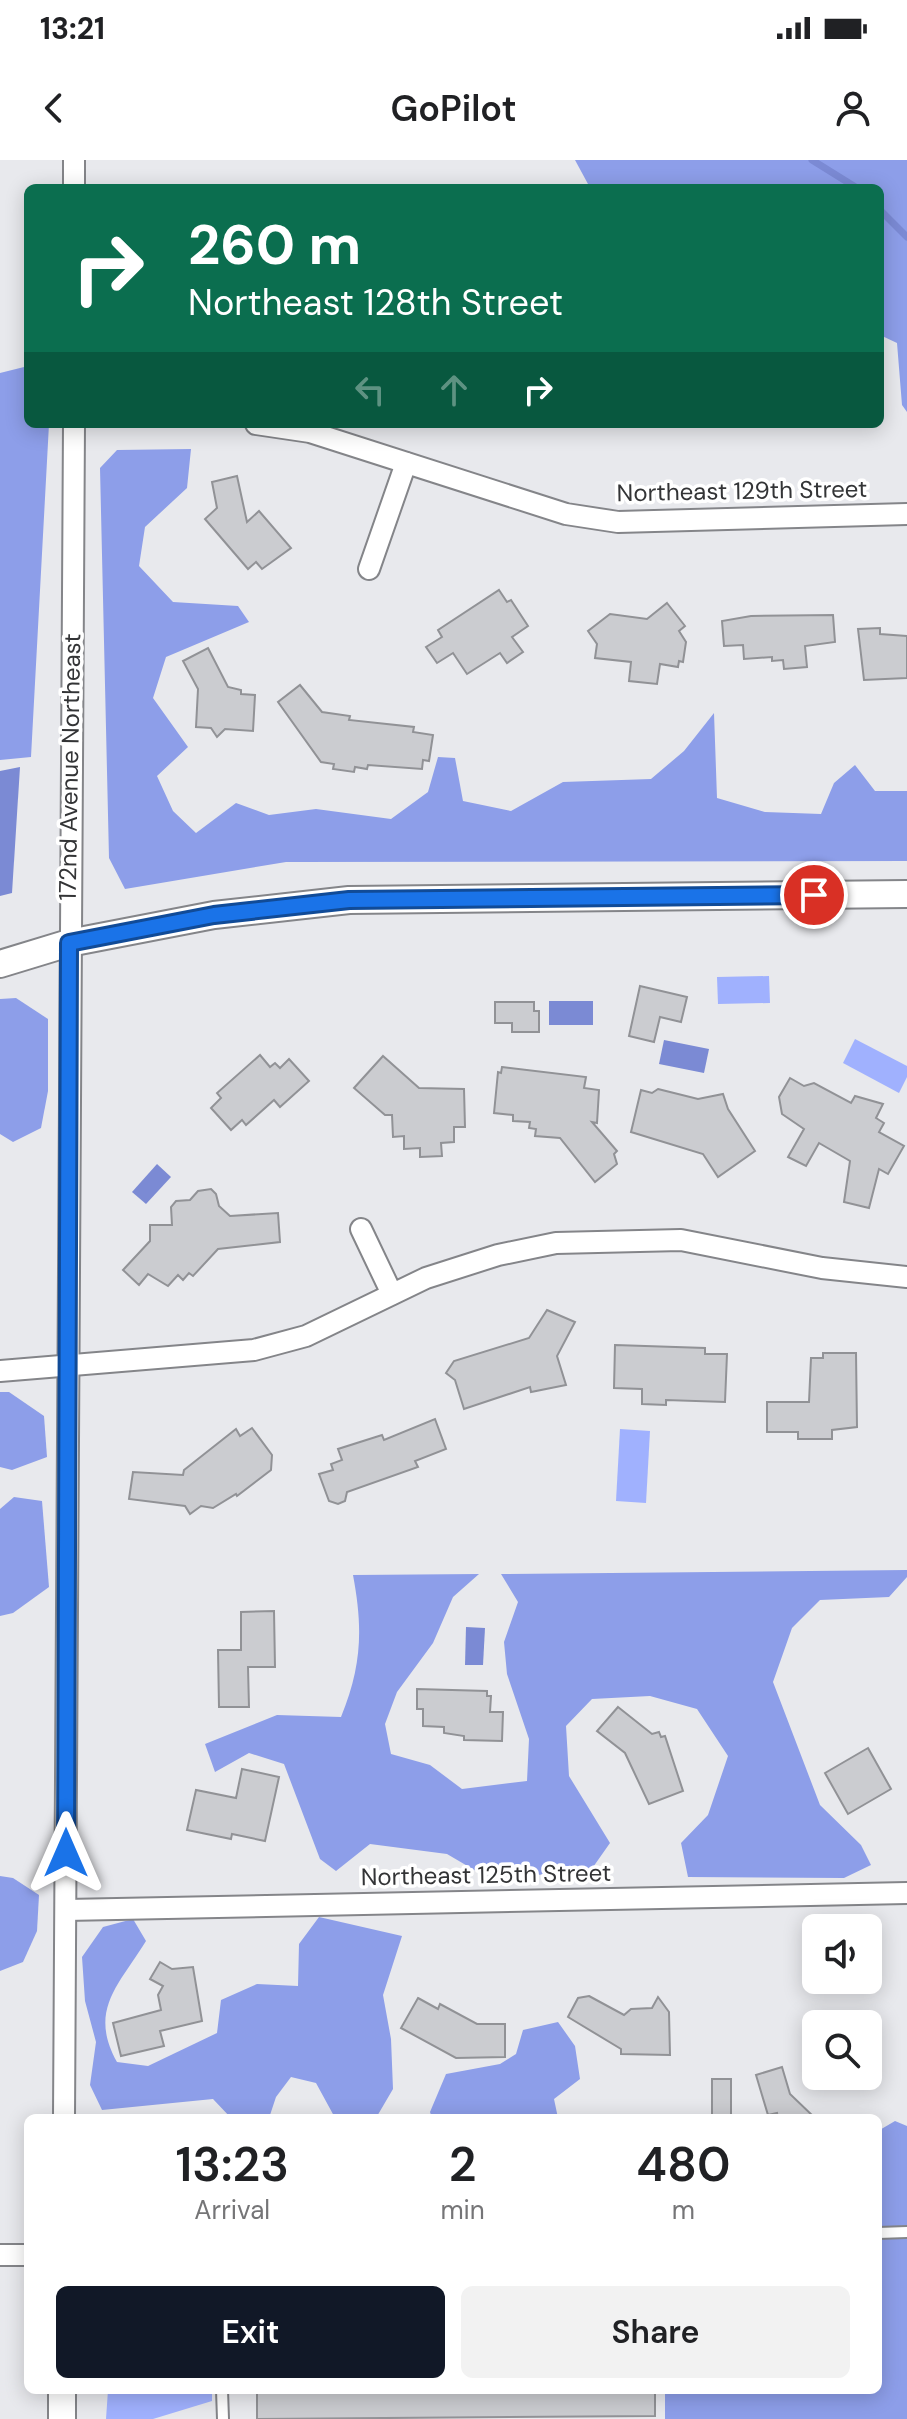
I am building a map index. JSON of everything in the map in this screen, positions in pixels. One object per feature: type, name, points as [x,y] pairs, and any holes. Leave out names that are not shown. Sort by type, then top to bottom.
[{"type":"street","points":[[74,160],[74,184]]},
{"type":"street","name":"172nd Avenue Northeast","points":[[64,2114],[74,428]]},
{"type":"street","name":"Northeast 129th Street","points":[[283,428],[310,432],[566,514],[618,522],[907,514]]},
{"type":"street","points":[[369,569],[406,463]]},
{"type":"street","points":[[0,964],[69,943],[214,915],[349,900],[907,894]]},
{"type":"street","points":[[361,1229],[392,1294]]},
{"type":"street","points":[[0,1371],[254,1350],[306,1336],[426,1278],[498,1255],[556,1243],[620,1239],[681,1240],[822,1268],[907,1277]]},
{"type":"street","name":"Northeast 125th Street","points":[[66,1910],[907,1893]]},
{"type":"street","points":[[0,2255],[24,2255]]},
{"type":"street","points":[[62,2394],[62,2419]]},
{"type":"lane","points":[[882,2233],[907,2232]]},
{"type":"lane","points":[[222,2394],[223,2419]]},
{"type":"shaded area","points":[[575,160],[907,160],[907,412],[902,405],[897,343],[884,337],[884,184],[588,184]]},
{"type":"shaded area","points":[[24,367],[24,428],[49,428],[31,757],[0,760],[0,373]]},
{"type":"shaded area","points":[[191,449],[187,488],[145,527],[139,566],[173,602],[238,606],[249,622],[166,657],[153,698],[188,747],[157,776],[173,811],[196,833],[236,803],[269,815],[316,809],[391,819],[428,792],[438,757],[455,758],[463,801],[511,811],[563,782],[651,779],[684,751],[714,713],[717,798],[765,812],[821,814],[834,783],[855,765],[875,791],[907,791],[907,861],[286,862],[125,889],[109,858],[100,468],[117,450]]},
{"type":"shaded area","points":[[20,767],[12,893],[0,896],[0,771]]},
{"type":"shaded area","points":[[769,976],[770,1003],[718,1004],[717,977]]},
{"type":"shaded area","points":[[16,998],[48,1019],[48,1091],[41,1128],[13,1142],[0,1134],[0,999]]},
{"type":"shaded area","points":[[549,1001],[593,1001],[593,1025],[549,1025]]},
{"type":"shaded area","points":[[855,1039],[907,1066],[907,1077],[899,1093],[843,1063]]},
{"type":"shaded area","points":[[664,1040],[709,1049],[704,1073],[659,1064]]},
{"type":"shaded area","points":[[157,1164],[171,1177],[146,1204],[132,1192]]},
{"type":"shaded area","points":[[0,1392],[9,1392],[44,1416],[47,1457],[12,1470],[0,1467]]},
{"type":"shaded area","points":[[620,1429],[650,1431],[646,1503],[616,1501]]},
{"type":"shaded area","points":[[14,1497],[42,1501],[49,1587],[13,1613],[0,1616],[0,1509]]},
{"type":"shaded area","points":[[907,1570],[907,1577],[889,1597],[820,1600],[792,1628],[773,1682],[820,1805],[861,1845],[871,1865],[844,1878],[688,1877],[681,1843],[708,1815],[728,1756],[697,1709],[650,1696],[592,1699],[566,1726],[569,1776],[610,1843],[591,1870],[526,1876],[476,1871],[447,1854],[370,1844],[336,1871],[320,1859],[284,1764],[249,1753],[215,1772],[205,1744],[277,1715],[341,1717],[353,1681],[359,1647],[353,1575],[479,1574],[453,1597],[433,1643],[397,1692],[385,1724],[391,1754],[430,1765],[462,1789],[527,1781],[529,1739],[507,1674],[504,1642],[518,1602],[501,1574]]},
{"type":"shaded area","points":[[466,1627],[485,1628],[483,1665],[465,1665]]},
{"type":"shaded area","points":[[0,1876],[13,1878],[39,1895],[37,1931],[23,1962],[0,1971]]},
{"type":"shaded area","points":[[319,1917],[402,1936],[383,1995],[391,2039],[393,2089],[378,2114],[333,2114],[316,2083],[291,2077],[276,2097],[270,2114],[227,2114],[213,2099],[102,2110],[90,2085],[96,2042],[85,2001],[82,1957],[103,1927],[133,1919],[146,1941],[110,1998],[106,2027],[117,2062],[148,2066],[217,2033],[221,2000],[257,1984],[298,1986],[299,1944]]},
{"type":"shaded area","points":[[558,2022],[575,2046],[580,2079],[554,2099],[557,2114],[431,2114],[446,2074],[500,2064],[516,2054],[523,2030]]},
{"type":"shaded area","points":[[895,2121],[907,2126],[907,2419],[665,2419],[665,2394],[882,2394],[882,2129]]},
{"type":"shaded area","points":[[108,2394],[212,2394],[212,2401],[153,2419],[106,2419]]},
{"type":"building","points":[[237,476],[247,522],[259,511],[291,548],[262,569],[256,562],[248,569],[205,519],[217,508],[212,482]]},
{"type":"building","points":[[499,590],[507,602],[511,600],[528,626],[512,637],[523,652],[507,663],[500,653],[467,674],[453,653],[437,663],[426,647],[442,637],[438,630]]},
{"type":"building","points":[[667,603],[685,626],[679,631],[686,642],[683,662],[679,661],[678,667],[660,664],[657,684],[629,681],[631,662],[595,658],[597,644],[588,631],[610,614],[647,619]]},
{"type":"building","points":[[833,615],[835,642],[805,646],[807,667],[784,669],[783,660],[772,661],[772,657],[744,659],[743,645],[724,646],[722,621],[751,616]]},
{"type":"building","points":[[880,628],[880,634],[907,636],[907,678],[864,680],[858,629]]},
{"type":"building","points":[[208,648],[228,687],[241,690],[241,694],[255,695],[253,731],[225,729],[217,737],[211,728],[196,727],[198,689],[183,661]]},
{"type":"building","points":[[300,685],[322,712],[350,716],[349,720],[414,727],[413,732],[433,735],[429,761],[423,760],[422,769],[368,765],[367,769],[355,767],[354,772],[333,769],[334,764],[321,762],[278,702]]},
{"type":"building","points":[[640,986],[687,997],[681,1022],[660,1017],[654,1042],[629,1036]]},
{"type":"building","points":[[495,1002],[534,1002],[534,1011],[539,1011],[539,1032],[512,1032],[512,1023],[495,1023]]},
{"type":"building","points":[[260,1055],[270,1067],[275,1063],[280,1068],[289,1059],[309,1081],[280,1107],[274,1100],[246,1125],[242,1120],[231,1130],[211,1108],[221,1098],[217,1093]]},
{"type":"building","points":[[383,1056],[419,1088],[464,1089],[465,1127],[454,1127],[454,1142],[441,1143],[442,1156],[420,1157],[420,1148],[404,1149],[404,1136],[393,1137],[392,1115],[385,1115],[354,1088]]},
{"type":"building","points":[[502,1067],[586,1077],[584,1088],[599,1090],[597,1123],[592,1122],[617,1151],[614,1154],[617,1164],[595,1182],[560,1138],[535,1136],[536,1129],[529,1128],[530,1122],[513,1121],[513,1115],[494,1113],[498,1072],[501,1073]]},
{"type":"building","points":[[790,1078],[804,1086],[814,1083],[851,1103],[855,1096],[883,1104],[876,1118],[884,1123],[879,1132],[904,1146],[888,1174],[879,1169],[869,1208],[844,1202],[850,1161],[819,1143],[806,1166],[788,1157],[804,1129],[782,1114],[779,1097]]},
{"type":"building","points":[[658,1089],[698,1099],[723,1094],[728,1109],[755,1151],[718,1177],[703,1154],[631,1132],[641,1090],[652,1093]]},
{"type":"building","points":[[211,1189],[219,1206],[230,1216],[278,1213],[280,1242],[218,1249],[193,1276],[189,1273],[183,1280],[178,1275],[168,1286],[148,1274],[139,1285],[123,1270],[150,1241],[150,1225],[172,1225],[171,1207],[176,1201],[190,1200],[198,1191]]},
{"type":"building","points":[[547,1310],[575,1322],[557,1356],[566,1385],[531,1392],[530,1387],[464,1409],[455,1380],[446,1373],[454,1361],[529,1338]]},
{"type":"building","points":[[615,1345],[705,1348],[705,1354],[727,1354],[725,1402],[666,1400],[666,1405],[642,1404],[642,1389],[614,1388]]},
{"type":"building","points":[[823,1353],[856,1353],[857,1427],[832,1430],[832,1439],[798,1439],[798,1432],[767,1432],[767,1402],[809,1402],[811,1358],[823,1358]]},
{"type":"building","points":[[435,1419],[446,1449],[415,1461],[418,1467],[347,1492],[345,1501],[338,1504],[329,1501],[319,1474],[333,1470],[331,1464],[342,1460],[338,1449],[382,1435],[384,1440]]},
{"type":"building","points":[[252,1428],[272,1455],[271,1470],[237,1496],[213,1508],[201,1506],[190,1514],[185,1506],[129,1499],[133,1472],[183,1475],[184,1470],[236,1429],[240,1436]]},
{"type":"building","points":[[274,1611],[275,1667],[248,1667],[249,1707],[219,1707],[218,1650],[241,1650],[241,1612]]},
{"type":"building","points":[[417,1689],[487,1691],[487,1696],[491,1696],[490,1712],[503,1712],[502,1741],[464,1740],[464,1736],[444,1733],[444,1727],[423,1726],[423,1709],[417,1709]]},
{"type":"building","points":[[618,1707],[652,1734],[659,1732],[661,1737],[665,1736],[683,1791],[649,1804],[625,1753],[597,1731]]},
{"type":"building","points":[[868,1748],[891,1789],[848,1814],[825,1773]]},
{"type":"building","points":[[242,1769],[279,1777],[265,1841],[232,1834],[231,1839],[187,1830],[196,1790],[236,1798]]},
{"type":"building","points":[[160,1962],[172,1969],[193,1967],[202,2021],[160,2031],[164,2046],[121,2056],[113,2023],[161,2010],[158,1995],[163,1986],[150,1979]]},
{"type":"building","points":[[589,1996],[624,2015],[631,2009],[652,2008],[658,1997],[669,2012],[670,2055],[621,2054],[621,2049],[568,2017],[578,1998]]},
{"type":"building","points":[[418,1998],[438,2009],[440,2004],[477,2024],[505,2024],[505,2057],[456,2058],[401,2028]]},
{"type":"building","points":[[782,2067],[790,2094],[811,2114],[768,2114],[756,2075]]},
{"type":"building","points":[[712,2079],[731,2079],[731,2114],[712,2114]]},
{"type":"building","points":[[257,2394],[655,2394],[655,2416],[257,2419]]},
{"type":"waterway","points":[[812,160],[851,184]]},
{"type":"waterway","points":[[884,214],[907,237]]},
{"type":"route","points":[[66,1853],[69,943],[214,915],[349,900],[814,895]]}]
